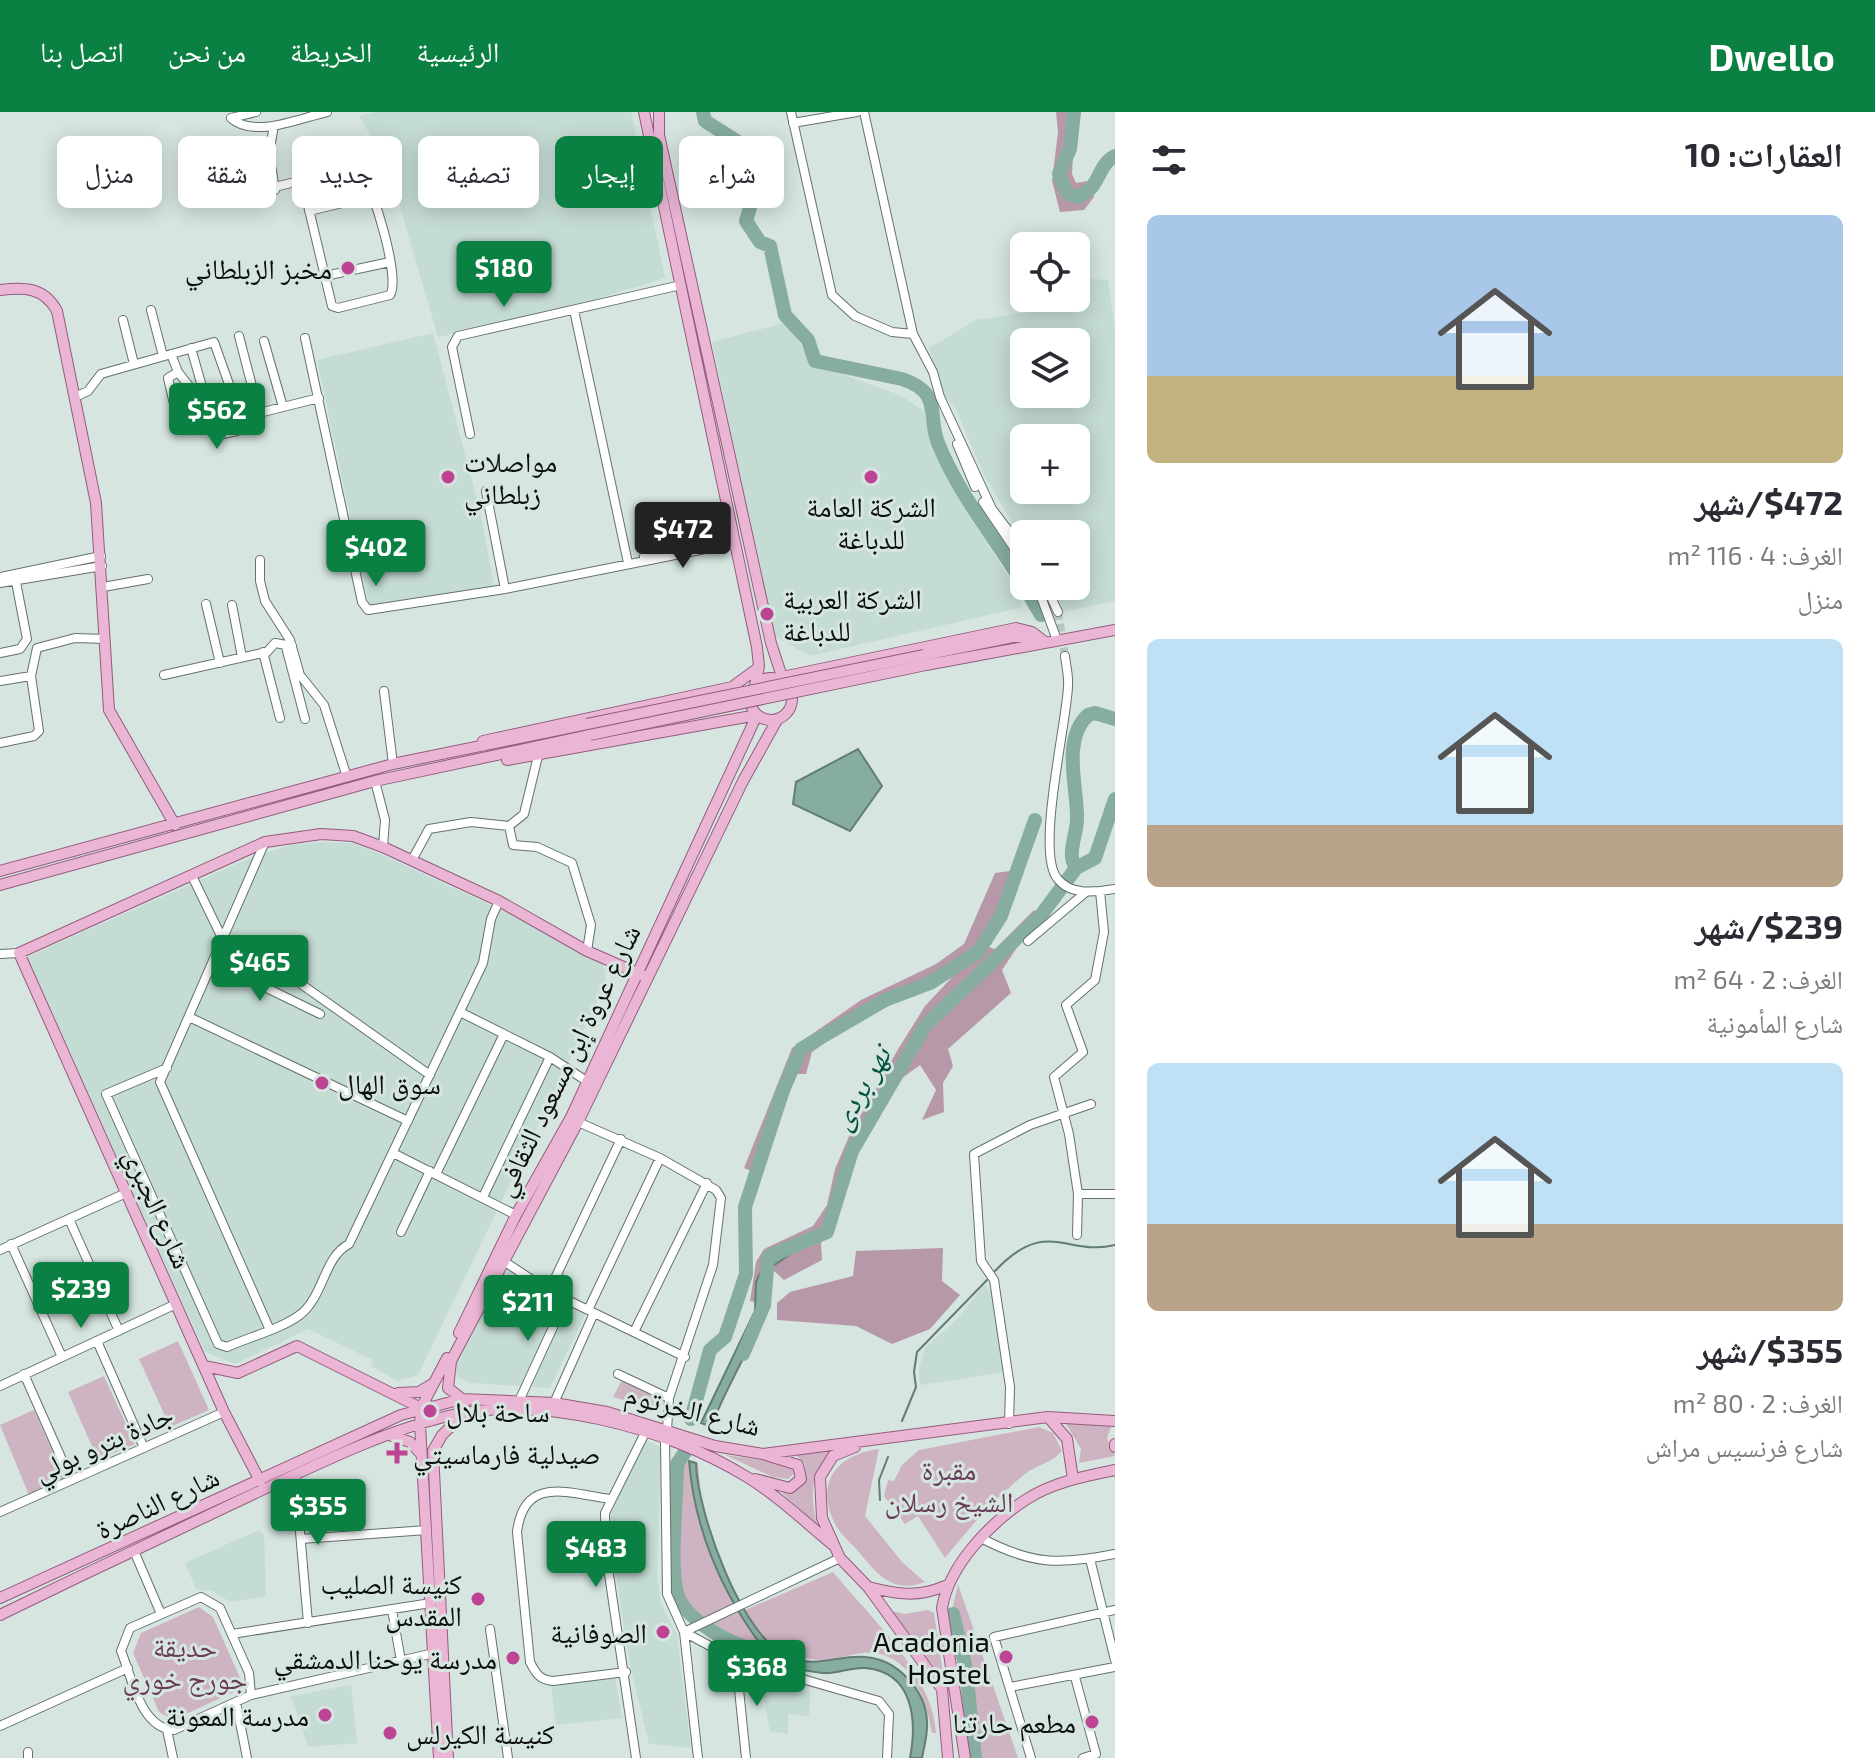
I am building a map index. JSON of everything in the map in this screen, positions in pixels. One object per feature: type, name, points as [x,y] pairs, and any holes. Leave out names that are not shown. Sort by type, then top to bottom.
[{"type":"main road","points":[[644,112],[759,666],[750,701],[757,715],[766,720],[777,720],[786,714],[792,700],[771,643],[659,135],[651,112]]},
{"type":"main road","points":[[659,112],[659,135]]},
{"type":"main road","points":[[0,290],[35,290],[53,304],[92,479],[102,561],[109,710],[175,825]]},
{"type":"main road","points":[[755,686],[765,679],[1016,628],[1032,632],[1045,642]]},
{"type":"main road","points":[[0,871],[393,764],[588,729],[925,660],[1013,637],[1045,642],[1115,630]]},
{"type":"main road","points":[[438,756],[505,734],[732,687],[759,666]]},
{"type":"main road","points":[[463,764],[538,756],[757,715]]},
{"type":"main road","name":"شارع عروة إبن مسعود الثقافي","points":[[462,1399],[448,1388],[451,1361],[578,1122],[757,715]]},
{"type":"main road","points":[[728,720],[740,725],[747,736]]},
{"type":"main road","name":"شارع عروة إبن مسعود الثقافي","points":[[425,1452],[420,1425],[421,1408],[516,1215],[777,720]]},
{"type":"main road","points":[[0,885],[375,781],[463,764],[588,729]]},
{"type":"main road","points":[[19,953],[265,842],[321,834],[353,836],[383,847],[499,901],[587,951],[642,975]]},
{"type":"main road","name":"شارع الجبري","points":[[19,953],[224,1412],[260,1481]]},
{"type":"main road","points":[[204,1366],[238,1373],[297,1346],[421,1408]]},
{"type":"main road","points":[[396,1393],[419,1392],[435,1382]]},
{"type":"main road","points":[[439,1758],[425,1452],[465,1413],[462,1399]]},
{"type":"main road","name":"شارع الخرتوم","points":[[421,1408],[462,1399],[554,1403],[607,1412],[666,1435],[763,1454],[1048,1417],[1115,1421]]},
{"type":"main road","name":"شارع الناصرة","points":[[0,1598],[57,1575],[421,1408]]},
{"type":"main road","name":"شارع الناصرة","points":[[0,1615],[295,1475],[420,1425],[465,1413],[552,1412],[666,1435]]},
{"type":"main road","points":[[1048,1417],[1067,1439],[1073,1479]]},
{"type":"main road","points":[[666,1435],[749,1478],[833,1545]]},
{"type":"main road","points":[[390,1436],[410,1442],[425,1452]]},
{"type":"main road","points":[[868,1442],[833,1456],[820,1477],[822,1518],[840,1558],[868,1587],[942,1689],[948,1758]]},
{"type":"main road","points":[[425,1452],[448,1758]]},
{"type":"main road","points":[[749,1478],[787,1488],[800,1482],[802,1475],[798,1465],[763,1454]]},
{"type":"main road","points":[[965,1758],[942,1608],[945,1586],[981,1538],[1028,1498],[1073,1479],[1115,1470]]},
{"type":"main road","points":[[0,1605],[57,1575]]},
{"type":"main road","points":[[868,1587],[899,1595],[926,1594],[945,1586]]},
{"type":"street","points":[[256,112],[231,118],[237,123],[274,126],[327,112]]},
{"type":"street","points":[[791,112],[832,295],[855,316],[892,332],[913,334]]},
{"type":"street","points":[[793,123],[857,112]]},
{"type":"street","points":[[864,112],[913,334],[933,372],[962,458],[988,514],[1010,544]]},
{"type":"street","points":[[274,126],[269,153],[275,189],[292,183]]},
{"type":"street","points":[[308,208],[331,304],[338,308],[392,293],[390,262],[375,208]]},
{"type":"street","points":[[309,211],[322,208]]},
{"type":"street","points":[[325,276],[390,262]]},
{"type":"street","points":[[470,434],[452,347],[456,338],[681,285]]},
{"type":"street","points":[[151,310],[167,355],[204,404],[218,435],[237,431],[259,413],[319,398]]},
{"type":"street","points":[[574,310],[628,563]]},
{"type":"street","points":[[123,320],[134,364]]},
{"type":"street","points":[[239,336],[259,413]]},
{"type":"street","points":[[305,338],[364,607],[377,612],[505,589],[735,540]]},
{"type":"street","points":[[264,341],[283,407]]},
{"type":"street","points":[[75,397],[88,391],[97,375],[191,348],[216,344],[236,404]]},
{"type":"street","points":[[191,348],[203,390]]},
{"type":"street","points":[[178,372],[168,378],[179,425]]},
{"type":"street","points":[[948,412],[992,509],[1010,533]]},
{"type":"street","points":[[486,491],[505,589]]},
{"type":"street","points":[[260,560],[260,581],[265,601],[289,646],[300,675],[324,705],[347,777]]},
{"type":"street","points":[[0,577],[102,561]]},
{"type":"street","points":[[0,583],[102,561]]},
{"type":"street","points":[[103,587],[148,579]]},
{"type":"street","points":[[0,653],[20,649],[27,639],[16,582]]},
{"type":"street","points":[[1042,600],[1057,640]]},
{"type":"street","points":[[1052,600],[1058,612]]},
{"type":"street","points":[[206,604],[220,663]]},
{"type":"street","points":[[232,605],[242,657]]},
{"type":"street","points":[[0,743],[34,736],[39,731],[31,676],[34,654],[41,645],[75,638],[105,639]]},
{"type":"street","points":[[164,675],[263,652],[275,643],[289,646]]},
{"type":"street","points":[[289,646],[305,719]]},
{"type":"street","points":[[263,652],[280,718]]},
{"type":"street","points":[[1065,656],[1068,684],[1049,843],[1053,872],[1061,883],[1082,891],[1115,889]]},
{"type":"street","points":[[0,681],[31,676]]},
{"type":"street","points":[[384,691],[393,764]]},
{"type":"street","points":[[412,860],[429,829],[471,822],[509,826],[524,814],[538,756]]},
{"type":"street","points":[[375,781],[385,820],[383,847]]},
{"type":"street","points":[[509,826],[513,845],[537,847],[572,863],[591,925],[587,951]]},
{"type":"street","points":[[265,842],[160,1082],[269,1328]]},
{"type":"street","points":[[192,876],[223,940]]},
{"type":"street","points":[[1028,941],[1082,891]]},
{"type":"street","points":[[1077,1235],[1078,1194],[1054,1077],[1083,1052],[1066,1005],[1088,989],[1096,974],[1104,932],[1100,891]]},
{"type":"street","points":[[167,1068],[106,1094],[218,1344],[227,1347],[300,1315],[316,1297],[338,1250],[349,1244],[483,963],[491,919],[499,901]]},
{"type":"street","points":[[0,954],[19,953]]},
{"type":"street","points":[[213,962],[320,1014]]},
{"type":"street","points":[[301,984],[430,1075]]},
{"type":"street","points":[[460,1012],[550,1057],[588,1082]]},
{"type":"street","points":[[189,1017],[408,1121]]},
{"type":"street","points":[[401,1232],[504,1034]]},
{"type":"street","points":[[483,1197],[550,1057]]},
{"type":"street","points":[[1009,1424],[1010,1387],[994,1280],[981,1261],[973,1158],[978,1150],[1091,1104]]},
{"type":"street","points":[[578,1122],[660,1158],[707,1183],[719,1194],[721,1208],[713,1265],[669,1398],[666,1435],[667,1594],[684,1632],[698,1758]]},
{"type":"street","points":[[549,1291],[621,1139]]},
{"type":"street","points":[[393,1153],[516,1215]]},
{"type":"street","points":[[554,1403],[591,1311],[660,1158]]},
{"type":"street","points":[[634,1332],[707,1183]]},
{"type":"street","points":[[0,1250],[126,1193]]},
{"type":"street","points":[[1078,1194],[1115,1194]]},
{"type":"street","points":[[69,1219],[119,1331]]},
{"type":"street","points":[[11,1244],[62,1357]]},
{"type":"street","points":[[505,1262],[549,1291],[685,1357]]},
{"type":"street","points":[[519,1401],[566,1299]]},
{"type":"street","points":[[1,1382],[176,1304]]},
{"type":"street","points":[[97,1341],[144,1448]]},
{"type":"street","points":[[24,1374],[71,1480]]},
{"type":"street","points":[[618,1374],[669,1398]]},
{"type":"street","name":"جادة بترو بولي","points":[[1,1509],[224,1412]]},
{"type":"street","points":[[636,1758],[626,1672],[606,1554],[605,1513],[645,1433]]},
{"type":"street","points":[[295,1475],[308,1623]]},
{"type":"street","points":[[610,1499],[553,1491],[529,1498],[519,1511],[517,1532],[530,1662],[536,1674],[544,1680],[553,1681],[626,1672]]},
{"type":"street","points":[[301,1539],[427,1530]]},
{"type":"street","points":[[981,1538],[1017,1557],[1064,1563],[1115,1554]]},
{"type":"street","points":[[134,1551],[161,1614]]},
{"type":"street","points":[[684,1632],[840,1558]]},
{"type":"street","points":[[1090,1559],[1115,1660]]},
{"type":"street","points":[[251,1695],[249,1673],[220,1608],[201,1597],[130,1628],[121,1651],[149,1720],[167,1730],[174,1730],[251,1695],[434,1653]]},
{"type":"street","points":[[232,1634],[431,1603]]},
{"type":"street","points":[[392,1610],[401,1661]]},
{"type":"street","points":[[1031,1758],[994,1637],[1115,1610]]},
{"type":"street","points":[[490,1629],[508,1758]]},
{"type":"street","points":[[684,1632],[736,1660],[875,1700],[886,1707],[890,1721],[887,1758]]},
{"type":"street","points":[[736,1660],[746,1758]]},
{"type":"street","points":[[1010,1687],[1115,1667]]},
{"type":"street","points":[[0,1726],[128,1668]]},
{"type":"street","points":[[1075,1677],[1096,1754],[1083,1758]]},
{"type":"street","points":[[236,1702],[247,1758]]},
{"type":"street","points":[[167,1730],[173,1758]]},
{"type":"shaded area","points":[[375,112],[631,112],[636,136],[555,136],[555,208],[651,208],[665,278],[564,309],[438,337],[400,208],[402,136],[371,136],[359,116]]},
{"type":"shaded area","points":[[1056,112],[1075,112],[1072,174],[1076,183],[1088,181],[1094,197],[1084,210],[1060,212],[1052,181],[1058,132]]},
{"type":"shaded area","points":[[1090,279],[1108,280],[1115,327],[1115,601],[1062,612],[1056,600],[1090,600],[1090,520],[1011,520],[983,473],[955,407],[944,396],[929,348],[976,320],[1028,312],[1090,312]]},
{"type":"shaded area","points":[[788,322],[811,363],[900,395],[924,411],[933,451],[960,502],[1010,578],[1010,600],[1020,600],[1023,607],[810,656],[774,636],[712,342]]},
{"type":"shaded area","points":[[433,333],[480,511],[494,586],[370,611],[317,360]]},
{"type":"shaded area","points":[[858,749],[882,786],[850,831],[793,804],[796,782]]},
{"type":"shaded area","name":"سوق الهال","points":[[352,843],[381,854],[599,956],[605,971],[606,984],[418,1375],[397,1381],[371,1366],[373,1360],[308,1329],[235,1364],[205,1352],[27,957],[252,857],[291,845]]},
{"type":"shaded area","points":[[1010,871],[999,909],[980,944],[995,949],[1034,910],[1045,918],[1018,946],[1002,970],[1011,993],[948,1049],[953,1066],[943,1083],[944,1112],[922,1120],[936,1090],[920,1065],[898,1081],[860,1144],[849,1180],[827,1223],[821,1243],[822,1260],[784,1280],[774,1271],[760,1303],[750,1301],[756,1262],[764,1249],[813,1226],[827,1205],[835,1169],[850,1134],[925,1006],[956,973],[851,1024],[812,1052],[806,1074],[796,1074],[761,1175],[744,1168],[792,1048],[861,1000],[936,964],[964,944],[995,873]]},
{"type":"shaded area","points":[[816,1237],[767,1270],[765,1303],[753,1338],[711,1427],[701,1423],[755,1311],[756,1282],[768,1257]]},
{"type":"shaded area","points":[[943,1248],[942,1281],[960,1295],[930,1329],[892,1344],[856,1326],[777,1320],[777,1303],[790,1292],[853,1276],[856,1251]]},
{"type":"shaded area","points":[[502,1266],[589,1307],[550,1388],[470,1383],[457,1377],[455,1363]]},
{"type":"shaded area","points":[[984,1284],[992,1294],[1006,1372],[920,1385],[919,1368],[925,1348],[961,1315]]},
{"type":"shaded area","points":[[643,1439],[661,1447],[657,1577],[661,1604],[677,1635],[691,1748],[649,1744],[630,1665],[613,1555],[611,1515]]},
{"type":"shaded area","points":[[689,1461],[696,1463],[704,1511],[726,1573],[756,1628],[774,1648],[792,1659],[810,1662],[865,1657],[877,1659],[898,1670],[915,1688],[925,1710],[927,1731],[922,1758],[910,1758],[912,1714],[903,1688],[881,1671],[854,1668],[823,1673],[779,1665],[730,1647],[690,1619],[677,1601],[671,1580],[677,1464],[674,1552],[677,1594],[693,1616],[716,1633],[767,1653],[737,1609],[714,1563],[698,1513]]},
{"type":"shaded area","points":[[259,1530],[264,1535],[266,1596],[230,1602],[213,1591],[196,1589],[185,1563]]},
{"type":"shaded area","points":[[759,1675],[810,1692],[809,1717],[788,1714],[788,1734],[770,1731]]},
{"type":"shaded area","points":[[615,1677],[622,1718],[556,1725],[551,1686]]},
{"type":"shaded area","name":"مدرسة المعونة","points":[[351,1685],[357,1743],[308,1747],[291,1696]]},
{"type":"green space","points":[[178,1341],[209,1410],[170,1427],[139,1359]]},
{"type":"green space","points":[[104,1376],[135,1444],[98,1460],[68,1392]]},
{"type":"green space","points":[[623,1378],[658,1396],[655,1409],[613,1397]]},
{"type":"green space","points":[[34,1410],[65,1479],[29,1495],[0,1425]]},
{"type":"green space","points":[[1113,1421],[1107,1438],[1115,1456],[1079,1463],[1081,1449],[1066,1424]]},
{"type":"green space","name":"مقبرة الشيخ رسلان","points":[[1039,1427],[1053,1433],[1062,1451],[1003,1493],[945,1558],[918,1516],[905,1524],[884,1496],[888,1480],[894,1481],[902,1465],[919,1450]]},
{"type":"green space","points":[[879,1449],[865,1516],[903,1563],[925,1582],[910,1586],[889,1581],[870,1566],[834,1522],[827,1494],[834,1472],[852,1457]]},
{"type":"green space","points":[[836,1450],[821,1465],[814,1484],[813,1505],[818,1526],[782,1493],[805,1482],[805,1463],[795,1455]]},
{"type":"green space","points":[[725,1455],[784,1463],[793,1468],[794,1474],[788,1479],[773,1477]]},
{"type":"green space","points":[[678,1459],[698,1463],[702,1511],[738,1601],[745,1610],[833,1572],[912,1668],[924,1689],[936,1733],[932,1733],[925,1705],[913,1678],[893,1659],[864,1653],[826,1660],[808,1658],[737,1638],[706,1623],[694,1612],[685,1598],[677,1569]]},
{"type":"green space","points":[[958,1584],[1018,1758],[979,1758],[971,1675],[951,1615]]},
{"type":"green space","name":"حديقة جورج خوري","points":[[199,1607],[213,1617],[241,1680],[236,1691],[173,1720],[159,1712],[133,1653],[141,1633]]},
{"type":"green space","points":[[928,1610],[934,1613],[944,1680],[891,1611],[905,1614]]},
{"type":"waterway","name":"نهر بردى","points":[[703,112],[705,121],[760,156],[759,177],[746,221],[760,242],[770,246],[785,315],[808,340],[815,361],[902,379],[923,391],[929,398],[938,443],[947,462],[1010,564]]},
{"type":"waterway","name":"نهر بردى","points":[[1074,112],[1070,149],[1059,174],[1067,193],[1077,197],[1085,193],[1115,156]]},
{"type":"waterway","name":"نهر بردى","points":[[1032,600],[1041,615]]},
{"type":"waterway","points":[[1076,868],[1072,857],[1077,819],[1073,765],[1075,738],[1088,715],[1095,713],[1115,719]]},
{"type":"waterway","name":"نهر بردى","points":[[743,1354],[764,1305],[768,1257],[827,1232],[852,1151],[925,1026],[1042,914],[1076,868],[1095,858],[1115,799]]},
{"type":"waterway","name":"نهر بردى","points":[[691,1419],[710,1350],[725,1337],[746,1274],[745,1207],[783,1090],[801,1049],[885,1000],[930,983],[978,952],[1001,916],[1035,820]]},
{"type":"waterway","points":[[995,1271],[1029,1245],[1043,1242],[1098,1247],[1115,1245]]},
{"type":"waterway","points":[[902,1421],[916,1387],[914,1372],[917,1352],[987,1280]]},
{"type":"waterway","name":"نهر بردى","points":[[685,1452],[677,1464],[674,1576],[679,1599],[704,1626],[745,1647]]},
{"type":"waterway","points":[[880,1500],[879,1480],[888,1457]]},
{"type":"waterway","points":[[953,1614],[966,1669],[975,1758]]},
{"type":"tunnel","points":[[1058,612],[1065,656]]},
{"type":"place","name":"مخبز الزبلطاني","points":[[348,268]]},
{"type":"place","name":"مواصلات زبلطاني","points":[[448,477]]},
{"type":"place","name":"الشركة العامة للدباغة","points":[[871,477]]},
{"type":"place","name":"الشركة العربية للدباغة","points":[[767,614]]},
{"type":"place","name":"سوق الهال","points":[[322,1083]]},
{"type":"place","name":"ساحة بلال","points":[[430,1411]]},
{"type":"place","name":"صيدلية فارماسيتي","points":[[397,1453]]},
{"type":"place","name":"كنيسة الصليب المقدس","points":[[478,1599]]},
{"type":"place","name":"الصوفانية","points":[[663,1632]]},
{"type":"place","name":"Acadonia Hostel","points":[[1006,1657]]},
{"type":"place","name":"مدرسة يوحنا الدمشقي","points":[[513,1658]]},
{"type":"place","name":"مدرسة المعونة","points":[[325,1715]]},
{"type":"place","name":"مطعم حارتنا","points":[[1092,1722]]},
{"type":"place","name":"كنيسة الكيرلس","points":[[390,1733]]}]
